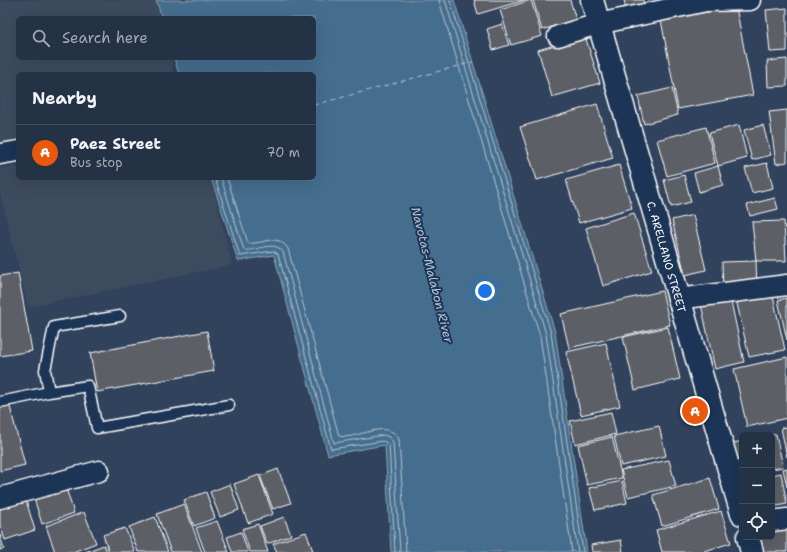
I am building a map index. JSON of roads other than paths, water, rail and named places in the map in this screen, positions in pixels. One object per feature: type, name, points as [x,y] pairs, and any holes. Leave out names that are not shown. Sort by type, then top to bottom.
[{"type":"main road","name":"C. ARELLANO STREET","points":[[592,0],[739,504]]},
{"type":"main road","points":[[749,540],[752,552]]},
{"type":"street","points":[[558,36],[598,24],[706,1],[750,0]]},
{"type":"street","points":[[0,154],[16,151]]},
{"type":"street","points":[[678,298],[787,285]]},
{"type":"street","points":[[0,498],[99,471]]},
{"type":"street","points":[[775,521],[787,519]]},
{"type":"lane","points":[[49,392],[45,370],[54,327],[120,316]]},
{"type":"lane","points":[[0,402],[88,386],[97,428],[229,405]]},
{"type":"water","name":"Navotas-Malabon River","points":[[156,0],[454,0],[555,332],[587,552],[391,552],[385,445],[328,455],[274,255],[238,261],[212,180],[316,180],[316,72],[178,72],[175,60],[316,60],[316,16],[161,16]]},
{"type":"place","name":"Paez Street","points":[[695,411]]}]
